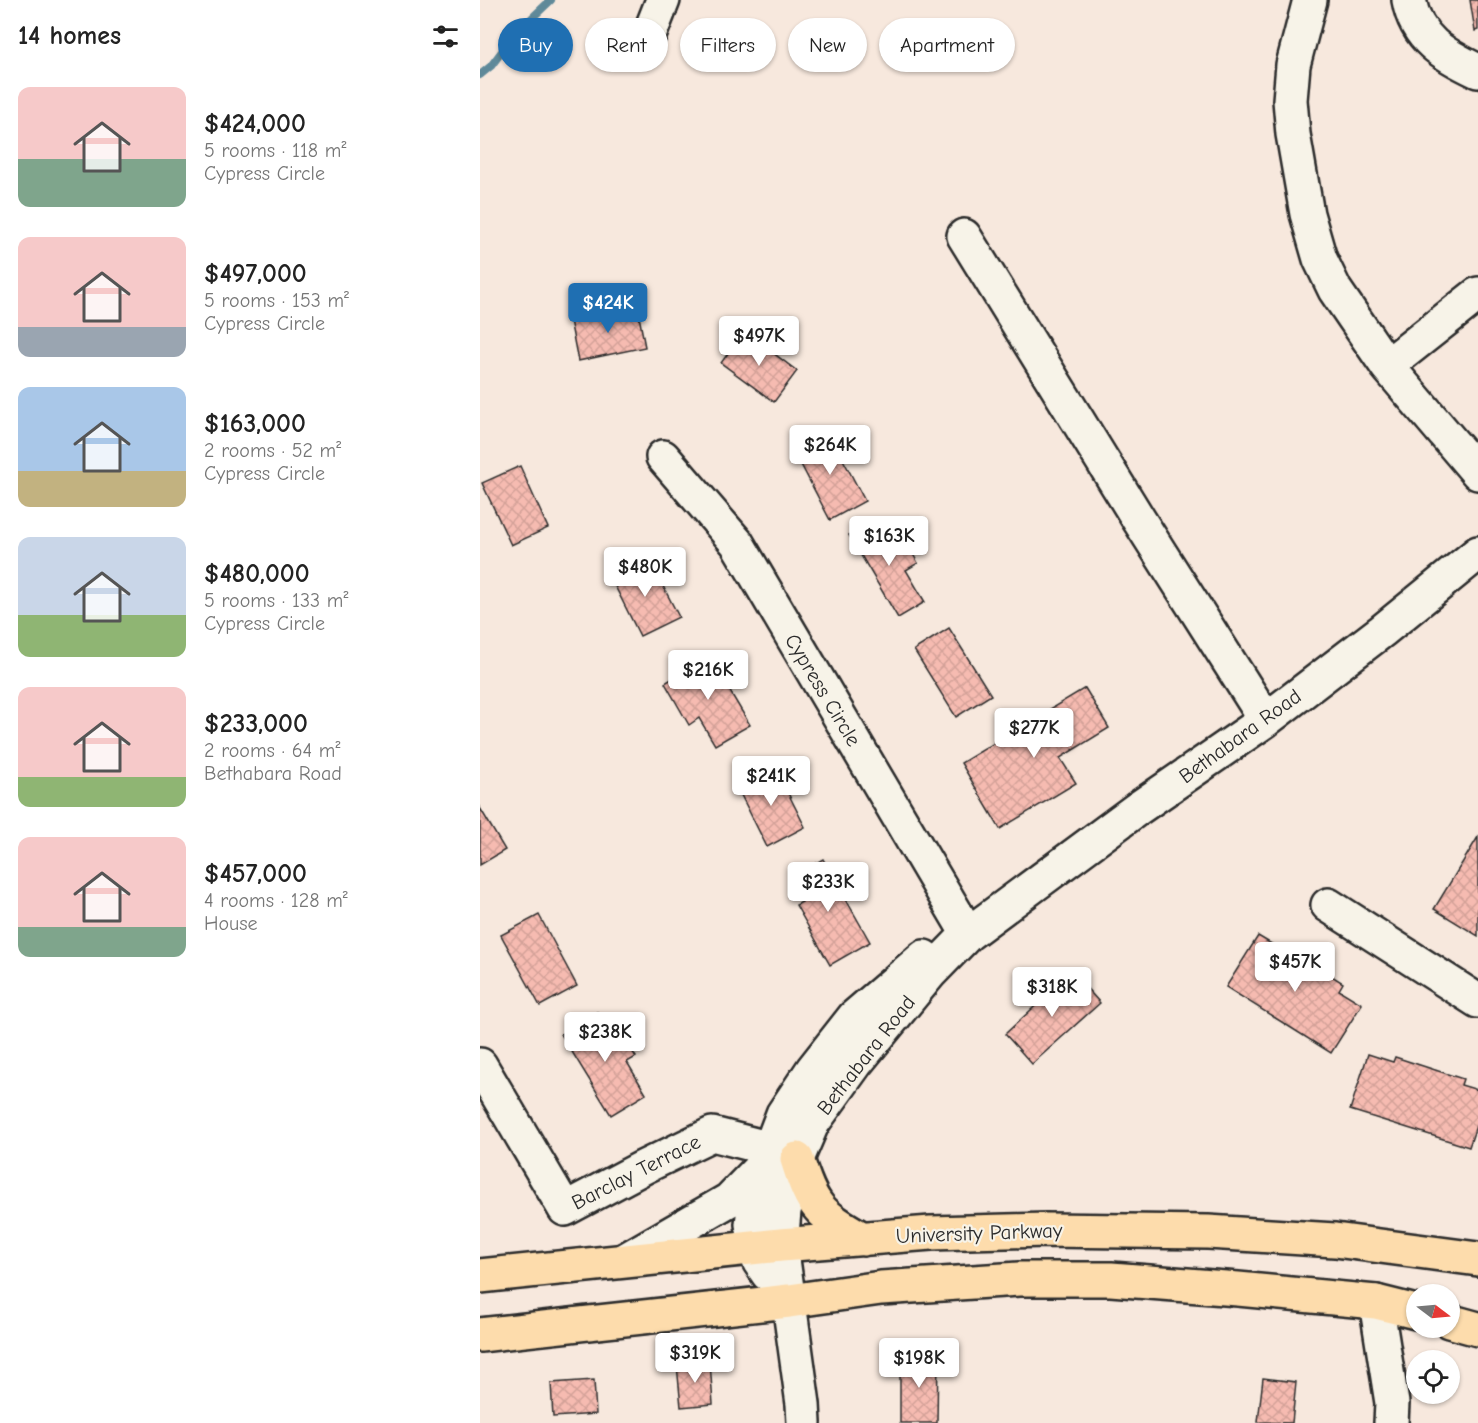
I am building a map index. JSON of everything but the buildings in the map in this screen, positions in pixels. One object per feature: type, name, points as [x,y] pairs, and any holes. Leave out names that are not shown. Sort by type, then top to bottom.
[{"type":"main road","points":[[776,1157],[833,1222],[863,1239]]},
{"type":"main road","name":"University Parkway","points":[[480,1276],[768,1246],[931,1233],[1046,1230],[1208,1232],[1335,1240],[1478,1259]]},
{"type":"main road","points":[[480,1335],[789,1301],[881,1288],[1019,1279],[1111,1279],[1376,1302],[1406,1310]]},
{"type":"main road","points":[[1460,1324],[1478,1329]]},
{"type":"street","points":[[656,18],[663,0]]},
{"type":"street","points":[[1310,0],[1293,65],[1290,100],[1293,134],[1307,214],[1320,259],[1335,290],[1387,366],[1478,473]]},
{"type":"street","points":[[1409,0],[1412,16],[1433,45],[1452,58],[1478,70]]},
{"type":"street","points":[[964,236],[1139,520],[1266,720]]},
{"type":"street","points":[[1387,366],[1478,294]]},
{"type":"street","name":"Cypress Circle","points":[[663,457],[736,543],[968,934]]},
{"type":"street","name":"Bethabara Road","points":[[804,1423],[789,1301],[768,1246],[784,1211],[776,1157],[812,1124],[856,1063],[930,973],[968,934],[1137,809],[1266,720],[1382,631],[1478,553]]},
{"type":"street","points":[[1328,905],[1478,1001]]},
{"type":"street","name":"Barclay Terrace","points":[[480,1065],[565,1209],[712,1134],[776,1157]]},
{"type":"street","points":[[625,1260],[729,1200],[776,1157]]},
{"type":"street","points":[[1376,1302],[1392,1403],[1391,1423]]},
{"type":"waterway","points":[[480,75],[491,66],[515,34],[551,0]]}]
